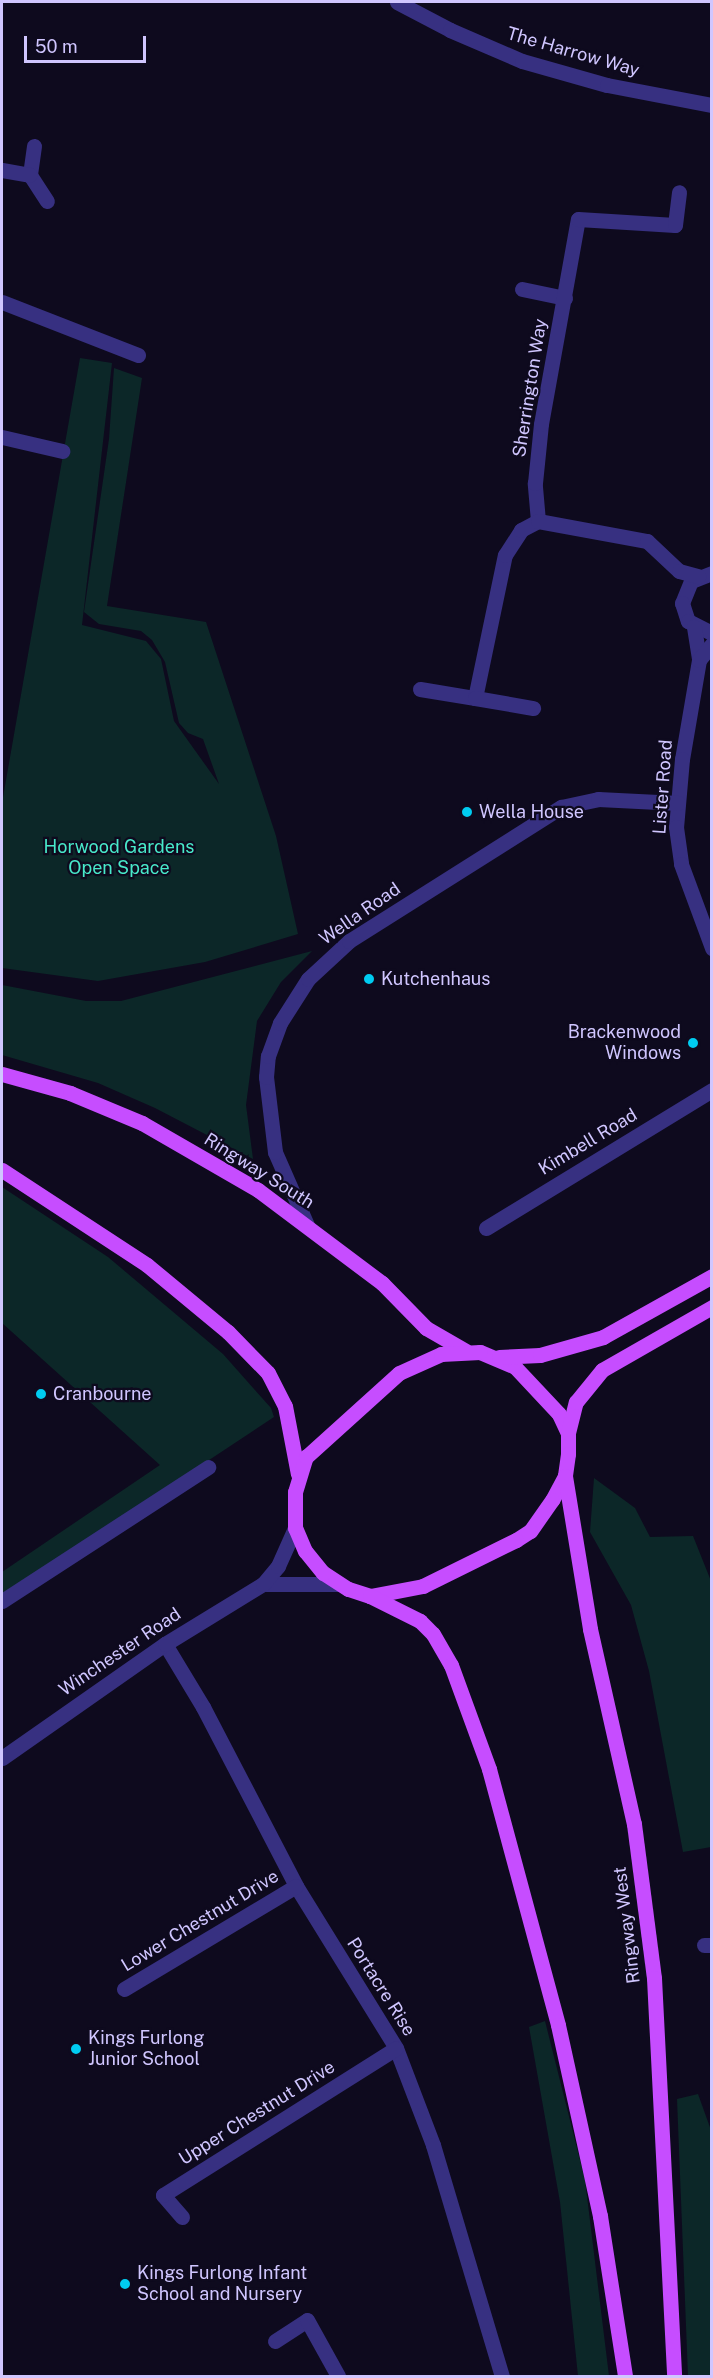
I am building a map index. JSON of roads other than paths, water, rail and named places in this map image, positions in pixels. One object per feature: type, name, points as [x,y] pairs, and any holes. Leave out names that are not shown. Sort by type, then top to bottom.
[{"type":"main road","name":"Ringway South","points":[[2,1074],[70,1093],[142,1123],[258,1190],[307,1224],[382,1283],[426,1328],[466,1352]]},
{"type":"main road","points":[[2,1170],[147,1265],[228,1332],[268,1373],[288,1415],[298,1477],[295,1528],[305,1551],[323,1573],[339,1584],[412,1616],[433,1634],[452,1665],[489,1770],[561,2036],[600,2216],[625,2376]]},
{"type":"main road","points":[[298,1477],[316,1444],[399,1373],[441,1354],[466,1352],[498,1358],[540,1355],[603,1337],[711,1276]]},
{"type":"main road","points":[[370,1596],[423,1586],[516,1540],[541,1518],[565,1476],[568,1433],[576,1402],[602,1370],[711,1307]]},
{"type":"main road","points":[[498,1358],[529,1378],[559,1414],[568,1433]]},
{"type":"main road","name":"Ringway West","points":[[565,1476],[588,1618],[634,1824],[654,1978],[674,2376]]},
{"type":"street","name":"The Harrow Way","points":[[397,2],[450,30],[539,66],[639,92],[711,105]]},
{"type":"street","points":[[34,146],[30,175],[47,201]]},
{"type":"street","points":[[2,170],[30,175]]},
{"type":"street","name":"Sherrington Way","points":[[538,521],[535,483],[540,424],[578,219],[675,225],[679,192]]},
{"type":"street","name":"Sherrington Way","points":[[522,289],[565,298]]},
{"type":"street","points":[[2,302],[138,355]]},
{"type":"street","points":[[2,437],[62,451]]},
{"type":"street","points":[[475,698],[505,555],[521,530],[538,521],[647,541],[681,572],[705,574]]},
{"type":"street","points":[[681,572],[683,594]]},
{"type":"street","points":[[683,594],[705,574]]},
{"type":"street","name":"Lister Road","points":[[683,594],[683,612],[694,627],[699,660],[678,803],[681,864],[711,948]]},
{"type":"street","points":[[694,627],[711,633]]},
{"type":"street","name":"Lister Road","points":[[699,660],[711,644]]},
{"type":"street","points":[[420,689],[533,708]]},
{"type":"street","name":"Wella Road","points":[[307,1224],[270,1135],[267,1104],[268,1056],[280,1023],[299,990],[349,941],[561,807],[598,799],[678,803]]},
{"type":"street","name":"Kimbell Road","points":[[486,1228],[711,1090]]},
{"type":"street","points":[[2,1601],[208,1467]]},
{"type":"street","name":"Winchester Road","points":[[2,1758],[165,1644],[263,1584],[278,1566],[295,1528]]},
{"type":"street","points":[[263,1584],[339,1584]]},
{"type":"street","name":"Portacre Rise","points":[[165,1644],[203,1707],[296,1886],[396,2048],[433,2145],[502,2376]]},
{"type":"street","name":"Lower Chestnut Drive","points":[[124,1989],[296,1886]]},
{"type":"street","name":"Upper Chestnut Drive","points":[[182,2217],[162,2195],[396,2048]]},
{"type":"street","points":[[275,2341],[307,2320],[338,2376]]},
{"type":"place","name":"Wella House","points":[[467,812]]},
{"type":"place","name":"Kutchenhaus","points":[[369,979]]},
{"type":"place","name":"Brackenwood Windows","points":[[693,1043]]},
{"type":"place","name":"Cranbourne","points":[[41,1394]]},
{"type":"place","name":"Kings Furlong Junior School","points":[[76,2049]]},
{"type":"place","name":"Kings Furlong Infant School and Nursery","points":[[125,2284]]},
{"type":"park label","name":"Horwood Gardens Open Space","points":[[119,858]]}]
